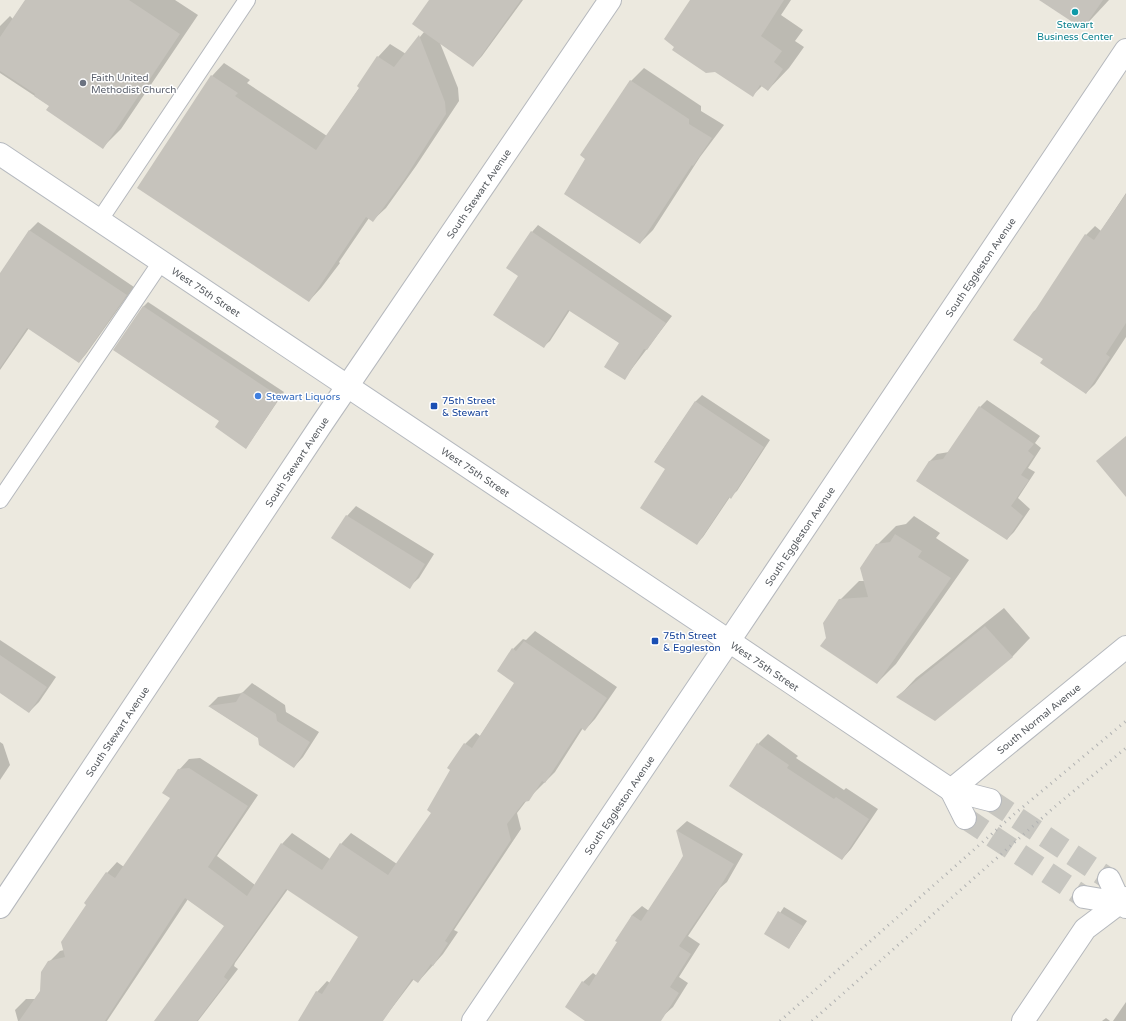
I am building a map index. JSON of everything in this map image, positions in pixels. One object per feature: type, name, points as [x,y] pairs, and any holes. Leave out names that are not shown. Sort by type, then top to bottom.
[{"type":"street","name":"South Stewart Avenue","points":[[0,907],[347,386],[610,0]]},
{"type":"street","name":"South Eggleston Avenue","points":[[472,1021],[1126,50]]},
{"type":"street","name":"West 75th Street","points":[[0,154],[951,790],[990,800]]},
{"type":"street","name":"South Normal Avenue","points":[[951,790],[1126,647]]},
{"type":"street","name":"West 75th Street","points":[[951,790],[966,818]]},
{"type":"street","points":[[1109,879],[1124,902]]},
{"type":"street","points":[[1084,897],[1124,902]]},
{"type":"street","points":[[1023,1021],[1085,929],[1124,902]]},
{"type":"lane","points":[[99,221],[247,0]]},
{"type":"lane","points":[[0,500],[161,262]]},
{"type":"building","name":"Faith United Methodist Church","points":[[25,0],[129,0],[180,34],[103,149],[46,110],[49,106],[34,96],[35,94],[0,71],[0,37]]},
{"type":"building","points":[[429,0],[521,0],[473,67],[412,24]]},
{"type":"building","points":[[690,0],[784,0],[761,36],[782,51],[774,62],[783,69],[768,91],[760,85],[753,97],[715,72],[706,73],[672,50],[674,47],[664,39]]},
{"type":"building","name":"Stewart Business Center","points":[[1039,0],[1103,0],[1083,29]]},
{"type":"building","points":[[419,35],[445,102],[446,114],[404,180],[373,222],[366,217],[309,302],[137,188],[211,75],[238,93],[235,96],[316,150],[359,88],[357,86],[377,56],[394,67]]},
{"type":"building","points":[[630,80],[689,119],[689,124],[712,138],[693,166],[692,165],[640,244],[564,194],[585,159],[580,155]]},
{"type":"building","points":[[1126,194],[1126,323],[1106,354],[1110,357],[1086,394],[1040,363],[1043,359],[1013,340],[1034,312],[1085,234],[1094,240]]},
{"type":"building","points":[[29,230],[127,295],[79,363],[27,328],[0,368],[0,273]]},
{"type":"building","points":[[531,231],[666,323],[647,350],[644,349],[625,380],[604,367],[619,343],[568,310],[544,348],[493,315],[518,276],[506,268]]},
{"type":"building","points":[[143,306],[280,397],[246,449],[215,427],[219,421],[113,350]]},
{"type":"building","points":[[695,401],[764,447],[731,499],[729,497],[697,545],[640,508],[665,469],[654,462]]},
{"type":"building","points":[[979,406],[1034,444],[1028,451],[1034,456],[1021,475],[1029,480],[1011,506],[1023,516],[1007,540],[916,481],[929,461],[943,459]]},
{"type":"building","points":[[1126,436],[1126,497],[1096,461]]},
{"type":"building","points":[[346,515],[425,564],[410,589],[331,538]]},
{"type":"building","points":[[895,534],[922,551],[918,557],[951,578],[877,684],[820,646],[826,638],[823,623],[839,599],[868,597],[860,568],[876,544],[890,542]]},
{"type":"building","points":[[985,626],[1013,657],[935,721],[896,697]]},
{"type":"building","points":[[524,641],[607,698],[585,731],[581,728],[545,783],[542,781],[529,801],[524,802],[507,824],[511,840],[445,941],[448,943],[433,966],[431,964],[418,983],[412,979],[383,1021],[298,1021],[316,991],[322,994],[358,937],[286,889],[225,975],[224,977],[228,980],[197,1021],[154,1021],[224,926],[185,898],[105,1021],[19,1021],[40,991],[41,972],[48,961],[65,957],[61,942],[86,905],[84,903],[106,872],[115,878],[170,798],[162,793],[178,769],[189,768],[248,806],[208,867],[247,896],[281,843],[322,870],[340,843],[388,875],[431,813],[427,810],[450,770],[447,768],[464,743],[472,748],[514,683],[497,671],[512,648],[516,651]]},
{"type":"building","points":[[0,655],[47,687],[29,713],[0,693]]},
{"type":"building","points":[[242,692],[276,714],[277,721],[310,742],[294,768],[259,745],[258,738],[208,706],[236,702]]},
{"type":"building","points":[[757,743],[789,765],[787,768],[834,799],[836,797],[869,819],[842,860],[729,786]]},
{"type":"building","points":[[676,830],[734,864],[717,892],[679,946],[691,954],[670,987],[679,993],[661,1021],[585,1021],[565,1007],[582,981],[589,986],[632,915],[641,921],[677,866],[683,856]]},
{"type":"building","points":[[778,911],[803,926],[789,949],[764,934]]},
{"type":"tunnel","points":[[990,800],[1109,879]]},
{"type":"tunnel","points":[[965,818],[1084,897]]},
{"type":"railway","points":[[780,1021],[1012,816],[1126,721]]},
{"type":"railway","points":[[812,1021],[1058,804],[1126,748]]},
{"type":"place","name":"Stewart Business Center","points":[[1075,12]]},
{"type":"place","name":"Faith United Methodist Church","points":[[83,83]]},
{"type":"place","name":"Stewart Liquors","points":[[258,396]]},
{"type":"place","name":"75th Street & Stewart","points":[[434,406]]},
{"type":"place","name":"75th Street & Eggleston","points":[[655,641]]}]
